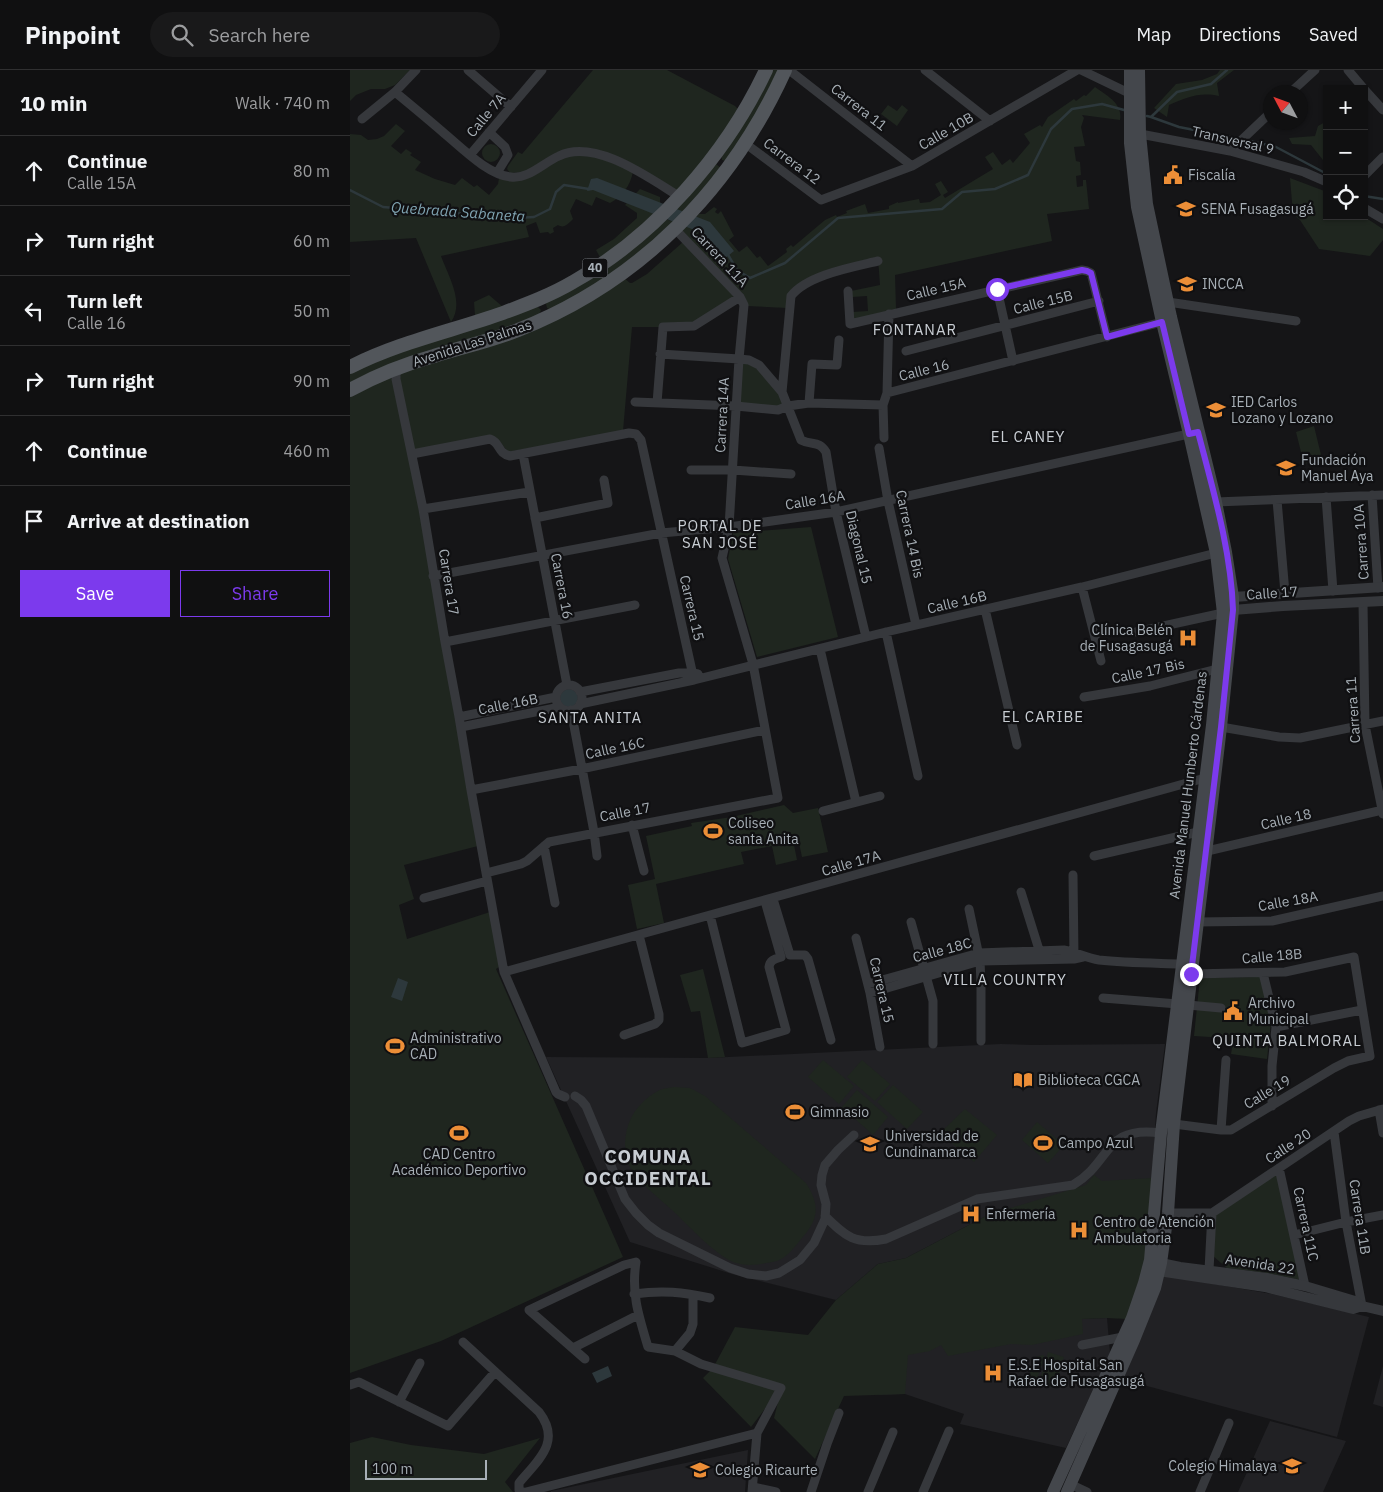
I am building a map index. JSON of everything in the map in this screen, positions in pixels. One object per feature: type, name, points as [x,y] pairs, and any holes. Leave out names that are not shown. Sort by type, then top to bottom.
[{"type":"main road","name":"Avenida Las Palmas","points":[[350,390],[431,356],[498,337],[548,317],[583,299],[648,255],[701,203],[728,168],[746,144],[787,70]]},
{"type":"main road","name":"Avenida Manuel Humberto Cárdenas","points":[[1068,1488],[1128,1339],[1132,1318],[1155,1266],[1168,1213],[1183,1005],[1182,964],[1221,727],[1228,605],[1226,552],[1216,502],[1162,322],[1137,207],[1134,96],[1130,70]]},
{"type":"main road","name":"Avenida Manuel Humberto Cárdenas","points":[[1134,96],[1139,70]]},
{"type":"main road","name":"Avenida Las Palmas","points":[[350,367],[391,348],[502,313],[539,298],[574,282],[604,263],[634,239],[680,197],[714,156],[744,110],[762,72]]},
{"type":"main road","name":"Avenida Manuel Humberto Cárdenas","points":[[1135,133],[1147,204],[1228,605],[1217,670],[1198,832],[1201,852],[1197,922],[1191,974],[1183,1005],[1161,1133],[1155,1266]]},
{"type":"main road","points":[[714,156],[728,168]]},
{"type":"main road","points":[[539,298],[548,317]]},
{"type":"main road","name":"Avenida Manuel Humberto Cárdenas","points":[[1053,1492],[1128,1339]]},
{"type":"street","points":[[362,119],[396,92],[416,70]]},
{"type":"street","points":[[468,70],[511,107]]},
{"type":"street","name":"Calle 7A","points":[[470,155],[542,70]]},
{"type":"street","name":"Carrera 11","points":[[787,70],[912,166]]},
{"type":"street","points":[[925,70],[937,74],[990,121]]},
{"type":"street","name":"Calle 10B","points":[[821,200],[912,166],[1077,70]]},
{"type":"street","points":[[1082,70],[1134,96]]},
{"type":"street","points":[[1299,85],[1315,70]]},
{"type":"street","points":[[1348,70],[1361,85]]},
{"type":"street","points":[[396,92],[470,155],[497,173],[511,177],[526,175],[560,155],[575,150],[593,152],[634,170],[680,197]]},
{"type":"street","points":[[1368,93],[1383,110]]},
{"type":"street","points":[[1230,151],[1263,118]]},
{"type":"street","points":[[489,132],[505,147],[508,154],[497,173]]},
{"type":"street","name":"Transversal 9","points":[[1135,133],[1230,151],[1304,172],[1323,180]]},
{"type":"street","name":"Carrera 12","points":[[746,144],[821,200]]},
{"type":"street","points":[[1365,175],[1383,158]]},
{"type":"street","points":[[1368,210],[1383,219]]},
{"type":"street","name":"Carrera 11A","points":[[675,229],[742,301]]},
{"type":"street","points":[[782,392],[791,296],[796,289],[834,272],[878,261]]},
{"type":"street","name":"Calle 15A","points":[[848,291],[850,324],[1082,270],[1091,273],[1099,301]]},
{"type":"street","points":[[997,289],[1012,361]]},
{"type":"street","points":[[657,403],[663,326],[694,326],[742,301]]},
{"type":"street","name":"Carrera 14A","points":[[742,301],[729,527],[722,558],[753,664],[778,798]]},
{"type":"street","points":[[1099,301],[1107,337]]},
{"type":"street","name":"Calle 15B","points":[[906,351],[1099,301]]},
{"type":"street","points":[[1168,302],[1296,321]]},
{"type":"street","points":[[887,393],[889,314]]},
{"type":"street","name":"Calle 16","points":[[883,405],[887,393],[1162,322]]},
{"type":"street","points":[[809,403],[812,364],[837,365],[839,340]]},
{"type":"street","points":[[660,354],[739,359]]},
{"type":"street","name":"Diagonal 15","points":[[739,359],[748,360],[759,365],[782,392],[801,440],[807,444],[818,444],[826,452],[836,512],[866,637]]},
{"type":"street","name":"Carrera 17","points":[[394,373],[423,509],[444,642],[461,727],[504,972],[556,1092],[565,1097]]},
{"type":"street","points":[[636,402],[736,406],[778,410],[788,406],[809,403],[883,405],[884,438]]},
{"type":"street","name":"Carrera 15","points":[[523,454],[629,433],[636,434],[641,440],[693,676]]},
{"type":"street","name":"Calle 16A","points":[[433,576],[660,533],[729,527],[836,512],[1194,433]]},
{"type":"street","points":[[412,454],[490,438],[495,441],[500,450],[505,454],[510,456],[523,454]]},
{"type":"street","name":"Carrera 14 Bis","points":[[879,448],[888,501],[916,625]]},
{"type":"street","name":"Carrera 16","points":[[523,454],[567,685]]},
{"type":"street","points":[[691,470],[733,470],[791,474]]},
{"type":"street","points":[[535,518],[608,502],[604,480]]},
{"type":"street","points":[[423,509],[529,492]]},
{"type":"street","name":"Carrera 10A","points":[[1372,495],[1381,587]]},
{"type":"street","points":[[1216,502],[1383,495]]},
{"type":"street","points":[[1326,497],[1333,591]]},
{"type":"street","points":[[1277,500],[1285,593]]},
{"type":"street","name":"Calle 16B","points":[[580,692],[679,673],[705,676],[1082,587],[1216,553]]},
{"type":"street","points":[[1082,587],[1101,661]]},
{"type":"street","name":"Calle 17","points":[[1136,632],[1228,605],[1285,593],[1381,587]]},
{"type":"street","name":"Calle 17","points":[[1228,605],[1283,606],[1383,601]]},
{"type":"street","name":"Carrera 11","points":[[1362,603],[1365,725],[1383,811]]},
{"type":"street","points":[[444,642],[635,605]]},
{"type":"street","points":[[985,609],[1017,745]]},
{"type":"street","points":[[886,632],[918,776]]},
{"type":"street","points":[[820,649],[856,802]]},
{"type":"street","name":"Calle 17 Bis","points":[[1084,697],[1150,686],[1217,670]]},
{"type":"street","name":"Calle 16B","points":[[580,704],[693,676]]},
{"type":"street","points":[[567,685],[576,687],[580,692],[582,698],[577,708],[566,710],[558,704],[556,698],[559,689],[567,685]]},
{"type":"street","name":"Calle 16B","points":[[459,717],[556,698]]},
{"type":"street","name":"Calle 16B","points":[[461,727],[560,707]]},
{"type":"street","points":[[571,710],[597,856]]},
{"type":"street","points":[[1221,727],[1268,736],[1300,738],[1383,721]]},
{"type":"street","name":"Calle 16C","points":[[471,790],[765,730]]},
{"type":"street","name":"Calle 17A","points":[[504,972],[1205,778]]},
{"type":"street","points":[[823,811],[880,796]]},
{"type":"street","name":"Calle 17","points":[[424,898],[522,864],[549,842],[778,798]]},
{"type":"street","name":"Calle 18","points":[[1201,852],[1383,811]]},
{"type":"street","points":[[632,825],[644,871]]},
{"type":"street","points":[[1094,856],[1198,832]]},
{"type":"street","points":[[544,846],[555,903]]},
{"type":"street","points":[[1073,875],[1077,956]]},
{"type":"street","points":[[1021,892],[1040,955]]},
{"type":"street","name":"Calle 18A","points":[[1197,922],[1272,921],[1383,896]]},
{"type":"street","points":[[710,915],[742,1043],[786,1030],[769,967],[772,960],[781,958],[769,900]]},
{"type":"street","points":[[769,900],[790,955],[805,955],[808,959],[831,1040]]},
{"type":"street","points":[[969,909],[979,957],[982,984],[981,1041]]},
{"type":"street","points":[[911,922],[933,1001],[933,1044]]},
{"type":"street","points":[[624,1035],[655,1024],[659,1020],[639,935]]},
{"type":"street","name":"Carrera 15","points":[[856,938],[869,988],[880,1047]]},
{"type":"street","name":"Calle 18C","points":[[869,988],[979,957],[1040,955],[1064,950],[1077,956],[1100,960],[1182,964]]},
{"type":"street","name":"Calle 18B","points":[[1191,974],[1285,972],[1354,958],[1362,1010]]},
{"type":"street","points":[[1263,973],[1276,1027],[1272,1066],[1272,1106]]},
{"type":"street","points":[[1103,998],[1221,1008]]},
{"type":"street","points":[[1276,1027],[1362,1010]]},
{"type":"street","name":"Calle 19","points":[[1174,1124],[1232,1130],[1334,1068],[1348,1061],[1370,1056],[1362,1010]]},
{"type":"street","points":[[1221,1130],[1226,1060]]},
{"type":"street","points":[[575,1096],[586,1106],[626,1199],[642,1219],[659,1233],[730,1268],[748,1274],[766,1276],[779,1273],[800,1260],[814,1243],[825,1216],[826,1204],[821,1185],[825,1165],[854,1135]]},
{"type":"street","points":[[1381,1110],[1383,1133]]},
{"type":"street","name":"Calle 20","points":[[1212,1213],[1359,1116],[1381,1110]]},
{"type":"street","name":"Carrera 11B","points":[[1334,1132],[1346,1222],[1362,1306]]},
{"type":"street","points":[[825,1216],[839,1231],[855,1240],[870,1242],[886,1239],[977,1199],[1074,1185],[1093,1170],[1106,1151],[1118,1139],[1129,1133],[1161,1133]]},
{"type":"street","name":"Carrera 11C","points":[[1279,1168],[1305,1286]]},
{"type":"street","points":[[1168,1213],[1212,1213],[1209,1270]]},
{"type":"street","points":[[1294,1235],[1383,1215]]},
{"type":"street","points":[[819,1234],[839,1231]]},
{"type":"street","points":[[585,1359],[529,1310],[636,1262],[633,1278],[634,1294],[648,1347],[675,1352],[700,1364],[781,1388],[757,1433],[752,1489],[776,1492]]},
{"type":"street","name":"Avenida 22","points":[[1155,1266],[1209,1270],[1267,1278],[1305,1286],[1355,1301],[1362,1306],[1383,1311]]},
{"type":"street","name":"Avenida 22","points":[[1155,1266],[1265,1286],[1353,1309],[1362,1306]]},
{"type":"street","points":[[634,1294],[655,1291],[710,1298]]},
{"type":"street","points":[[675,1352],[690,1333],[693,1324],[693,1295]]},
{"type":"street","points":[[572,1348],[638,1315]]},
{"type":"street","points":[[1082,1345],[1128,1339]]},
{"type":"street","points":[[463,1342],[539,1412],[548,1428],[548,1439],[544,1452],[519,1483],[519,1490],[525,1492],[757,1433]]},
{"type":"street","points":[[399,1402],[420,1364]]},
{"type":"street","points":[[350,1385],[359,1382],[448,1426],[495,1372]]},
{"type":"street","points":[[811,1492],[839,1413]]},
{"type":"street","points":[[1200,1492],[1229,1423]]},
{"type":"street","points":[[923,1492],[949,1431]]},
{"type":"street","points":[[868,1492],[893,1432]]},
{"type":"street","points":[[1068,1488],[1087,1492]]},
{"type":"shaded area","points":[[350,70],[410,70],[395,85],[385,89],[371,89],[356,95],[350,101]]},
{"type":"shaded area","points":[[593,70],[667,70],[735,106],[739,110],[710,154],[677,192],[634,166],[574,148],[525,172],[510,173],[507,169],[508,166],[518,152],[522,154]]},
{"type":"shaded area","points":[[772,70],[779,70],[763,105],[726,161],[722,160],[721,155]]},
{"type":"shaded area","points":[[1220,70],[1234,70],[1217,83],[1219,96],[1199,95],[1176,102],[1169,105],[1167,117],[1154,108],[1176,84],[1202,80],[1217,74]]},
{"type":"shaded area","points":[[1095,87],[1117,104],[1120,120],[1082,115],[1084,118],[1081,127],[1085,146],[1074,147],[1076,161],[1080,162],[1081,175],[1076,176],[1077,187],[1083,186],[1083,180],[1086,180],[1089,209],[1047,214],[1052,241],[895,275],[896,309],[853,320],[852,312],[868,311],[867,296],[852,297],[851,291],[880,285],[878,258],[803,281],[787,308],[747,306],[680,230],[699,214],[705,214],[714,207],[717,209],[715,212],[718,214],[721,211],[734,236],[729,240],[739,252],[747,246],[757,258],[760,256],[768,266],[787,252],[786,249],[791,245],[793,247],[825,220],[836,215],[837,217],[847,213],[846,211],[865,204],[868,213],[889,209],[889,206],[898,202],[919,199],[920,203],[930,202],[941,195],[935,184],[941,181],[948,192],[943,195],[945,198],[993,169],[985,157],[993,152],[1002,165],[1010,159],[1013,163],[1030,143],[1024,134],[1040,125],[1042,127],[1048,117],[1074,99],[1076,101],[1084,95],[1086,96]]},
{"type":"shaded area","points":[[888,105],[897,111],[902,105],[908,110],[897,126],[881,114]]},
{"type":"shaded area","points":[[1323,123],[1323,160],[1311,145],[1292,144],[1289,138],[1315,136],[1318,126]]},
{"type":"shaded area","points":[[396,124],[405,131],[391,146],[401,154],[406,149],[412,153],[410,155],[421,162],[415,170],[455,185],[462,178],[474,187],[477,185],[489,195],[498,184],[499,178],[511,181],[560,158],[576,154],[592,155],[633,171],[632,176],[625,190],[610,203],[596,197],[592,206],[576,199],[570,211],[573,219],[566,225],[558,225],[553,228],[554,232],[550,234],[548,232],[540,233],[536,222],[526,226],[529,237],[441,256],[456,298],[455,314],[451,322],[416,238],[350,242],[350,134],[361,135],[368,140],[377,139],[384,136]]},
{"type":"shaded area","points":[[487,144],[495,144],[500,149],[498,160],[487,162],[482,157],[482,149]]},
{"type":"shaded area","points":[[716,164],[721,168],[684,213],[675,209],[713,165]]},
{"type":"shaded area","points":[[597,178],[710,222],[734,251],[723,260],[702,233],[593,190],[587,191],[591,179]]},
{"type":"shaded area","points":[[1290,178],[1323,190],[1323,220],[1368,219],[1383,229],[1383,240],[1370,256],[1319,249],[1300,220],[1293,214]]},
{"type":"shaded area","points":[[640,189],[660,197],[660,203],[651,217],[601,259],[596,250],[614,239],[637,218],[637,213],[625,205]]},
{"type":"shaded area","points":[[665,219],[675,222],[645,251],[581,295],[549,309],[547,308],[547,302]]},
{"type":"shaded area","points":[[683,242],[735,297],[694,323],[660,327],[632,327],[623,431],[508,452],[500,442],[414,450],[399,379],[400,373],[624,278],[632,283],[647,274]]},
{"type":"shaded area","points":[[489,295],[503,307],[475,316],[474,302]]},
{"type":"shaded area","points":[[537,306],[541,310],[539,315],[350,384],[350,372],[372,361]]},
{"type":"shaded area","points":[[740,361],[758,367],[778,391],[785,405],[777,408],[738,405]]},
{"type":"shaded area","points":[[390,377],[393,380],[420,510],[478,846],[404,865],[414,899],[399,905],[407,939],[490,912],[499,967],[496,969],[623,1257],[441,1341],[350,1373],[350,395]]},
{"type":"shaded area","points":[[1314,426],[1322,459],[1304,464],[1296,432]]},
{"type":"shaded area","points":[[811,527],[838,637],[757,657],[728,559],[733,533]]},
{"type":"shaded area","points":[[569,689],[575,692],[578,698],[575,704],[569,707],[563,704],[560,698],[563,692]]},
{"type":"shaded area","points":[[784,805],[793,813],[818,808],[828,852],[802,857],[799,843],[794,845],[797,860],[776,865],[772,846],[741,852],[744,864],[656,884],[664,923],[637,929],[628,885],[655,879],[646,836],[692,826],[691,823],[732,817]]},
{"type":"shaded area","points":[[703,969],[725,1057],[708,1058],[700,1011],[691,1012],[680,975]]},
{"type":"shaded area","points":[[1260,977],[1271,1023],[1267,1059],[1231,1054],[1232,1048],[1225,1047],[1226,1038],[1194,1036],[1200,978]]},
{"type":"shaded area","points":[[398,978],[408,982],[402,1001],[391,997]]},
{"type":"shaded area","name":"Universidad de Cundinamarca","points":[[1001,1044],[1165,1044],[1156,1113],[1152,1178],[988,1215],[906,1258],[878,1264],[836,1300],[732,1274],[630,1242],[546,1057],[708,1058]]},
{"type":"shaded area","points":[[823,1060],[854,1086],[839,1104],[808,1077]]},
{"type":"shaded area","points":[[862,1060],[890,1084],[875,1101],[847,1077]]},
{"type":"shaded area","points":[[893,1085],[923,1112],[907,1129],[877,1102]]},
{"type":"shaded area","points":[[674,1087],[690,1088],[705,1096],[806,1183],[814,1198],[816,1212],[808,1231],[784,1257],[776,1261],[751,1265],[729,1260],[703,1240],[640,1180],[630,1167],[625,1151],[625,1142],[628,1125],[632,1117],[650,1096],[661,1090]]},
{"type":"shaded area","points":[[857,1090],[888,1117],[873,1135],[842,1107]]},
{"type":"shaded area","points":[[965,1109],[997,1135],[974,1162],[940,1133]]},
{"type":"shaded area","name":"Campo Azul","points":[[1037,1122],[1064,1145],[1048,1163],[1022,1140]]},
{"type":"shaded area","points":[[1277,1172],[1301,1280],[1227,1268],[1213,1256],[1215,1214]]},
{"type":"shaded area","points":[[1094,1175],[1102,1181],[1152,1178],[1146,1259],[1127,1319],[1082,1319],[1083,1334],[1032,1345],[1011,1344],[948,1356],[941,1345],[930,1351],[908,1355],[905,1394],[844,1396],[815,1459],[774,1418],[780,1394],[777,1393],[751,1427],[703,1378],[713,1368],[735,1327],[808,1335],[836,1300],[878,1264],[906,1258],[988,1215],[1086,1185]]},
{"type":"shaded area","points":[[1162,1275],[1272,1294],[1369,1317],[1337,1437],[1121,1379]]},
{"type":"shaded area","name":"E.S.E Hospital San Rafael de Fusagasugá","points":[[908,1297],[1078,1319],[1107,1318],[1110,1353],[1066,1448],[960,1424],[964,1414],[905,1394],[879,1395]]},
{"type":"shaded area","points":[[1048,1352],[1064,1357],[1055,1388],[1039,1383]]},
{"type":"shaded area","points":[[1043,1355],[1045,1357],[1036,1381],[1029,1375],[1035,1357]]},
{"type":"shaded area","points":[[608,1366],[612,1376],[597,1383],[592,1373]]},
{"type":"shaded area","points":[[1383,1366],[1383,1407],[1373,1404]]},
{"type":"shaded area","name":"Colegio Himalaya","points":[[1270,1421],[1346,1441],[1323,1492],[1238,1492]]},
{"type":"shaded area","points":[[372,1437],[411,1445],[484,1454],[540,1438],[505,1482],[513,1492],[350,1492],[350,1443]]},
{"type":"shaded area","name":"Colegio Ricaurte","points":[[748,1450],[745,1492],[551,1492],[551,1491]]},
{"type":"waterway","name":"Quebrada Sabaneta","points":[[1147,116],[1151,117],[1177,92],[1211,84],[1227,70]]},
{"type":"waterway","name":"Quebrada Sabaneta","points":[[727,253],[737,270],[750,278],[785,263],[838,218],[942,209],[962,192],[995,189],[1028,175],[1051,129],[1072,109],[1102,104],[1124,110]]},
{"type":"waterway","points":[[1151,117],[1179,127],[1240,139]]},
{"type":"waterway","points":[[1246,140],[1276,147],[1323,172]]},
{"type":"waterway","name":"Quebrada Sabaneta","points":[[350,190],[383,207],[516,218],[534,217],[550,209],[556,192],[564,185],[589,189]]},
{"type":"waterway","points":[[1368,197],[1383,199]]},
{"type":"place","name":"Fiscalía","points":[[1173,175]]},
{"type":"place","name":"SENA Fusagasugá","points":[[1186,209]]},
{"type":"place","name":"INCCA","points":[[1187,284]]},
{"type":"place","name":"IED Carlos Lozano y Lozano","points":[[1216,410]]},
{"type":"place","name":"Fundación Manuel Aya","points":[[1286,468]]},
{"type":"place","name":"Clínica Belén de Fusagasugá","points":[[1188,638]]},
{"type":"place","name":"Coliseo santa Anita","points":[[713,831]]},
{"type":"place","name":"Archivo Municipal","points":[[1233,1011]]},
{"type":"place","name":"Administrativo CAD","points":[[395,1046]]},
{"type":"place","name":"Biblioteca CGCA","points":[[1023,1080]]},
{"type":"place","name":"Gimnasio","points":[[795,1112]]},
{"type":"place","name":"CAD Centro Académico Deportivo","points":[[459,1133]]},
{"type":"place","name":"Campo Azul","points":[[1043,1143]]},
{"type":"place","name":"Universidad de Cundinamarca","points":[[870,1144]]},
{"type":"place","name":"Enfermería","points":[[971,1214]]},
{"type":"place","name":"Centro de Atención Ambulatoria","points":[[1079,1230]]},
{"type":"place","name":"E.S.E Hospital San Rafael de Fusagasugá","points":[[993,1373]]},
{"type":"place","name":"Colegio Himalaya","points":[[1292,1466]]},
{"type":"place","name":"Colegio Ricaurte","points":[[700,1470]]},
{"type":"district","name":"FONTANAR","points":[[915,330]]},
{"type":"district","name":"EL CANEY","points":[[1028,437]]},
{"type":"district","name":"PORTAL DE SAN JOSÉ","points":[[720,534]]},
{"type":"district","name":"EL CARIBE","points":[[1043,717]]},
{"type":"district","name":"SANTA ANITA","points":[[590,718]]},
{"type":"district","name":"VILLA COUNTRY","points":[[1005,980]]},
{"type":"district","name":"QUINTA BALMORAL","points":[[1287,1041]]},
{"type":"district","name":"COMUNA OCCIDENTAL","points":[[648,1167]]},
{"type":"route","points":[[997,289],[1082,270],[1091,273],[1107,337],[1162,322],[1189,434],[1198,432],[1216,502],[1226,552],[1233,597],[1233,610],[1207,851],[1191,974]]}]
